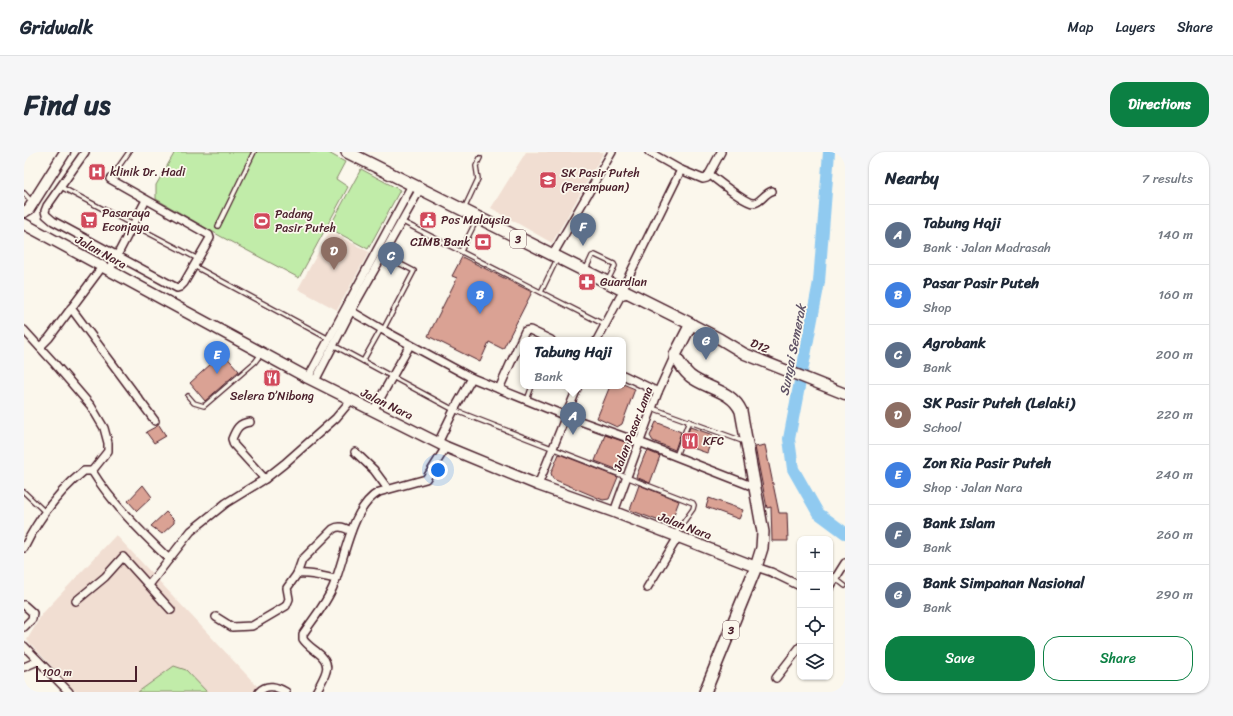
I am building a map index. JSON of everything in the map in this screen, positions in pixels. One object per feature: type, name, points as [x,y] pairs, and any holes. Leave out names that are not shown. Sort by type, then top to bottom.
[{"type":"main road","name":"3","points":[[347,152],[360,155],[416,187],[690,324]]},
{"type":"main road","points":[[27,226],[28,208],[61,154]]},
{"type":"main road","name":"Jalan Nara","points":[[27,226],[311,380],[442,445],[538,485],[614,512],[756,567]]},
{"type":"main road","points":[[675,355],[690,324]]},
{"type":"main road","name":"D12","points":[[690,324],[745,354],[845,394]]},
{"type":"main road","name":"3","points":[[675,355],[681,367],[690,376],[731,398],[737,403],[741,411],[763,532],[762,548],[756,567],[705,692]]},
{"type":"street","points":[[85,152],[47,206],[45,211],[46,215],[53,221],[177,288],[180,287],[184,284],[210,238],[209,235],[110,179]]},
{"type":"street","points":[[555,257],[612,152]]},
{"type":"street","points":[[649,152],[661,155],[681,170],[703,179],[707,178],[721,152]]},
{"type":"street","points":[[599,337],[620,297],[626,292],[681,170]]},
{"type":"street","points":[[709,174],[733,193],[753,204],[758,202],[768,192],[772,191]]},
{"type":"street","points":[[331,342],[351,311],[402,221],[416,187]]},
{"type":"street","points":[[311,380],[416,187]]},
{"type":"street","points":[[40,347],[49,338],[71,308],[117,255],[146,200]]},
{"type":"street","points":[[71,308],[154,421]]},
{"type":"street","points":[[351,311],[382,330],[472,378],[566,416],[754,486]]},
{"type":"street","points":[[24,330],[74,385],[91,406],[104,428],[108,443],[108,450],[92,471]]},
{"type":"street","points":[[522,337],[525,331],[530,330],[545,337]]},
{"type":"street","points":[[499,389],[520,342]]},
{"type":"street","points":[[372,411],[410,345]]},
{"type":"street","name":"Jalan Pasar Lama","points":[[614,512],[658,392],[675,355]]},
{"type":"street","points":[[626,376],[658,392]]},
{"type":"street","points":[[316,692],[327,670],[327,663],[324,657],[305,643],[303,634],[330,594],[352,531],[363,508],[373,496],[388,489],[420,481],[426,478],[442,445],[454,410],[472,378]]},
{"type":"street","points":[[538,485],[577,389]]},
{"type":"street","points":[[149,585],[191,531],[226,503],[265,479],[284,464],[336,418],[351,400]]},
{"type":"street","points":[[250,422],[243,423],[236,430],[232,439],[234,445],[265,479]]},
{"type":"street","points":[[355,452],[374,470],[388,489]]},
{"type":"street","points":[[24,548],[54,499],[84,471],[92,471]]},
{"type":"street","points":[[92,471],[98,481],[130,519],[168,559]]},
{"type":"street","points":[[216,617],[232,627],[252,626],[286,606],[289,599],[287,588],[297,574],[302,560],[333,529],[338,526],[342,526],[352,531]]},
{"type":"street","points":[[647,588],[676,536]]},
{"type":"street","points":[[76,601],[105,577],[124,557],[171,610]]},
{"type":"street","points":[[834,580],[845,563]]},
{"type":"street","points":[[756,567],[771,572],[797,585]]},
{"type":"street","points":[[297,574],[312,574],[336,579]]},
{"type":"street","points":[[24,604],[33,613],[32,619],[24,627]]},
{"type":"street","points":[[24,646],[69,692]]},
{"type":"street","points":[[776,678],[797,651]]},
{"type":"street","points":[[24,668],[38,661]]},
{"type":"street","points":[[259,692],[262,688],[270,686],[286,692]]},
{"type":"lane","points":[[110,179],[129,152]]},
{"type":"lane","points":[[218,226],[254,152]]},
{"type":"lane","points":[[464,210],[478,179],[476,166],[480,158]]},
{"type":"lane","points":[[60,187],[198,259]]},
{"type":"lane","points":[[24,193],[28,208]]},
{"type":"lane","points":[[461,251],[477,218]]},
{"type":"lane","points":[[402,221],[605,325]]},
{"type":"lane","points":[[363,361],[382,330],[414,271],[382,254]]},
{"type":"lane","points":[[585,272],[592,256],[595,255],[614,264],[615,266],[607,283]]},
{"type":"lane","points":[[541,292],[555,257]]},
{"type":"lane","points":[[194,266],[363,361],[454,410],[693,503],[694,509],[678,529],[676,536]]},
{"type":"lane","points":[[188,396],[194,404],[204,406],[255,362],[262,353]]},
{"type":"lane","points":[[527,400],[531,389]]},
{"type":"lane","points":[[652,408],[746,443]]},
{"type":"lane","points":[[676,457],[689,422]]},
{"type":"lane","points":[[24,492],[45,512]]},
{"type":"lane","points":[[834,580],[845,586]]},
{"type":"shaded area","name":"SK Pasir Puteh (Perempuan)","points":[[526,152],[604,152],[552,243],[491,208]]},
{"type":"shaded area","points":[[330,231],[369,252],[337,310],[298,289]]},
{"type":"shaded area","points":[[116,535],[258,687],[253,692],[76,692],[27,640],[42,614]]},
{"type":"green space","name":"Padang Pasir Puteh","points":[[175,152],[327,152],[345,162],[336,179],[348,187],[299,278],[220,236],[156,199],[156,185]]},
{"type":"green space","points":[[361,169],[400,190],[368,249],[329,228]]},
{"type":"green space","points":[[174,666],[186,670],[207,692],[138,692]]},
{"type":"building","points":[[462,257],[532,292],[503,349],[489,342],[480,362],[428,336],[457,278],[452,276]]},
{"type":"building","points":[[223,353],[239,371],[205,401],[190,383]]},
{"type":"building","name":"Selera D’Nibong","points":[[272,370],[280,375],[273,386],[265,382]]},
{"type":"building","points":[[626,385],[635,389],[622,424],[617,427],[597,418],[609,389],[626,389]]},
{"type":"building","points":[[656,422],[681,432],[675,450],[653,441],[650,436]]},
{"type":"building","points":[[159,425],[166,436],[154,443],[146,432]]},
{"type":"building","points":[[690,427],[713,435],[707,453],[684,445]]},
{"type":"building","points":[[605,435],[628,443],[629,449],[621,471],[595,461]]},
{"type":"building","points":[[765,445],[779,513],[787,513],[788,541],[772,541],[771,507],[767,508],[755,447]]},
{"type":"building","points":[[648,451],[660,456],[650,483],[636,477],[645,454]]},
{"type":"building","points":[[559,454],[618,477],[609,499],[603,500],[553,479],[551,473]]},
{"type":"building","points":[[143,485],[152,497],[137,511],[128,501]]},
{"type":"building","points":[[639,485],[679,501],[670,525],[630,510]]},
{"type":"building","points":[[709,498],[743,510],[739,519],[706,507]]},
{"type":"building","points":[[166,512],[174,520],[174,523],[162,534],[151,526]]},
{"type":"waterway","name":"Sungai Semerak","points":[[829,152],[819,282],[789,439],[793,469],[818,513],[845,533]]},
{"type":"place","name":"klinik Dr. Hadi","points":[[97,172]]},
{"type":"place","name":"SK Pasir Puteh (Perempuan)","points":[[548,180]]},
{"type":"place","name":"Pasaraya Econjaya","points":[[89,220]]},
{"type":"place","name":"Pos Malaysia","points":[[428,220]]},
{"type":"place","name":"Padang Pasir Puteh","points":[[262,221]]},
{"type":"place","name":"CIMB Bank","points":[[483,242]]},
{"type":"place","name":"Bank Islam","points":[[583,246]]},
{"type":"place","name":"SK Pasir Puteh (Lelaki)","points":[[334,270]]},
{"type":"place","name":"Agrobank","points":[[391,275]]},
{"type":"place","name":"Guardian","points":[[587,282]]},
{"type":"place","name":"Pasar Pasir Puteh","points":[[480,314]]},
{"type":"place","name":"Bank Simpanan Nasional","points":[[706,360]]},
{"type":"place","name":"Zon Ria Pasir Puteh","points":[[217,374]]},
{"type":"place","name":"Selera D’Nibong","points":[[272,378]]},
{"type":"place","name":"Tabung Haji","points":[[573,435]]},
{"type":"place","name":"KFC","points":[[690,441]]}]
